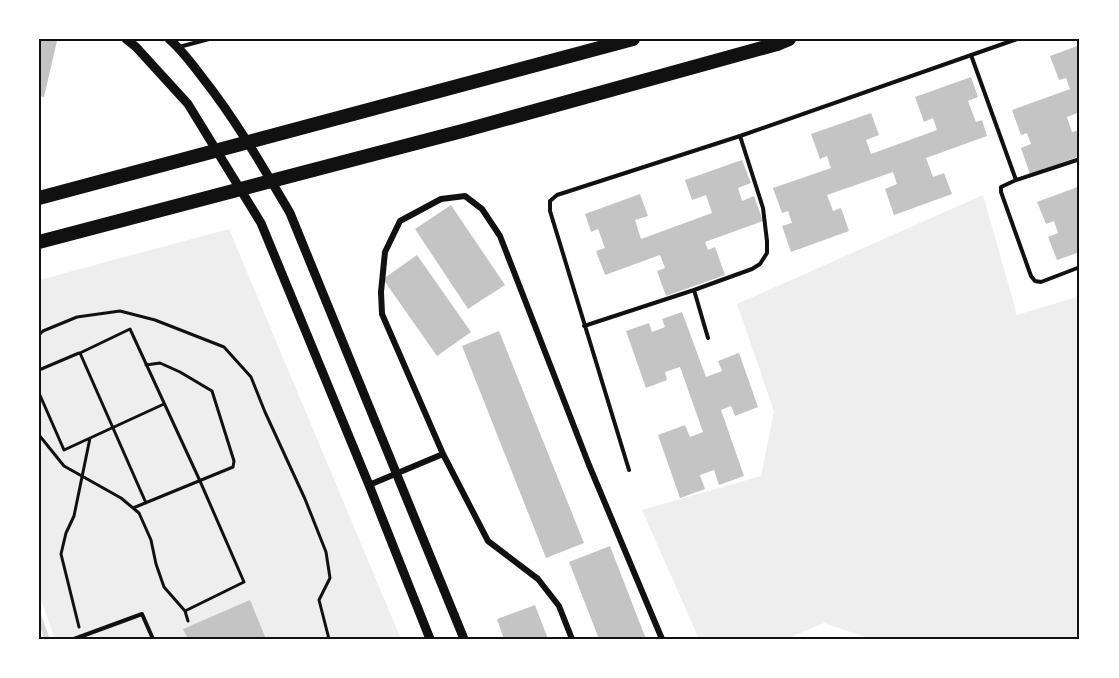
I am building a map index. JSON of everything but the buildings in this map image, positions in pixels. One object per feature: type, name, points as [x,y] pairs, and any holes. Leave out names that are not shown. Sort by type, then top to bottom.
[{"type":"highway","points":[[39,198],[633,39]]},
{"type":"highway","points":[[39,242],[455,133],[789,39]]},
{"type":"street","points":[[126,39],[188,104],[261,223],[430,639]]},
{"type":"street","points":[[169,39],[179,47],[214,92],[290,213],[464,639]]},
{"type":"street","points":[[572,639],[559,606],[538,579],[488,541],[443,454],[382,314],[381,292],[385,252],[400,221],[441,199],[465,196],[482,208],[500,236],[589,465],[662,639]]},
{"type":"street","points":[[369,485],[443,454]]},
{"type":"lane","points":[[179,47],[209,39]]},
{"type":"lane","points":[[629,470],[550,211],[550,201],[557,195],[740,136],[1017,39]]},
{"type":"lane","points":[[971,55],[1016,180]]},
{"type":"lane","points":[[584,326],[694,290],[760,264],[767,253],[763,208],[740,136]]},
{"type":"lane","points":[[1080,159],[1001,187],[1031,276],[1035,281],[1041,282],[1080,267]]},
{"type":"lane","points":[[694,290],[708,338]]},
{"type":"lane","points":[[74,639],[142,614],[153,639]]},
{"type":"path","points":[[39,334],[77,317],[120,311],[155,320],[224,347],[250,376],[326,552],[330,578],[319,600],[329,639]]},
{"type":"path","points":[[39,370],[130,329],[244,582],[185,611]]},
{"type":"path","points":[[80,353],[146,503]]},
{"type":"path","points":[[133,508],[233,467],[234,461],[212,391],[160,363],[147,365]]},
{"type":"path","points":[[39,393],[64,450],[164,404]]},
{"type":"path","points":[[39,435],[64,466],[121,498],[139,513],[151,540],[164,587],[185,611],[188,621]]},
{"type":"path","points":[[82,636],[61,554],[66,533],[74,516],[90,438]]},
{"type":"shaded area","points":[[983,195],[1017,315],[1080,296],[1080,639],[871,639],[824,623],[786,639],[699,639],[642,510],[761,476],[774,411],[737,304]]},
{"type":"shaded area","points":[[229,229],[401,639],[55,639],[39,594],[39,280]]},
{"type":"waterway","points":[[39,616],[47,639]]}]
